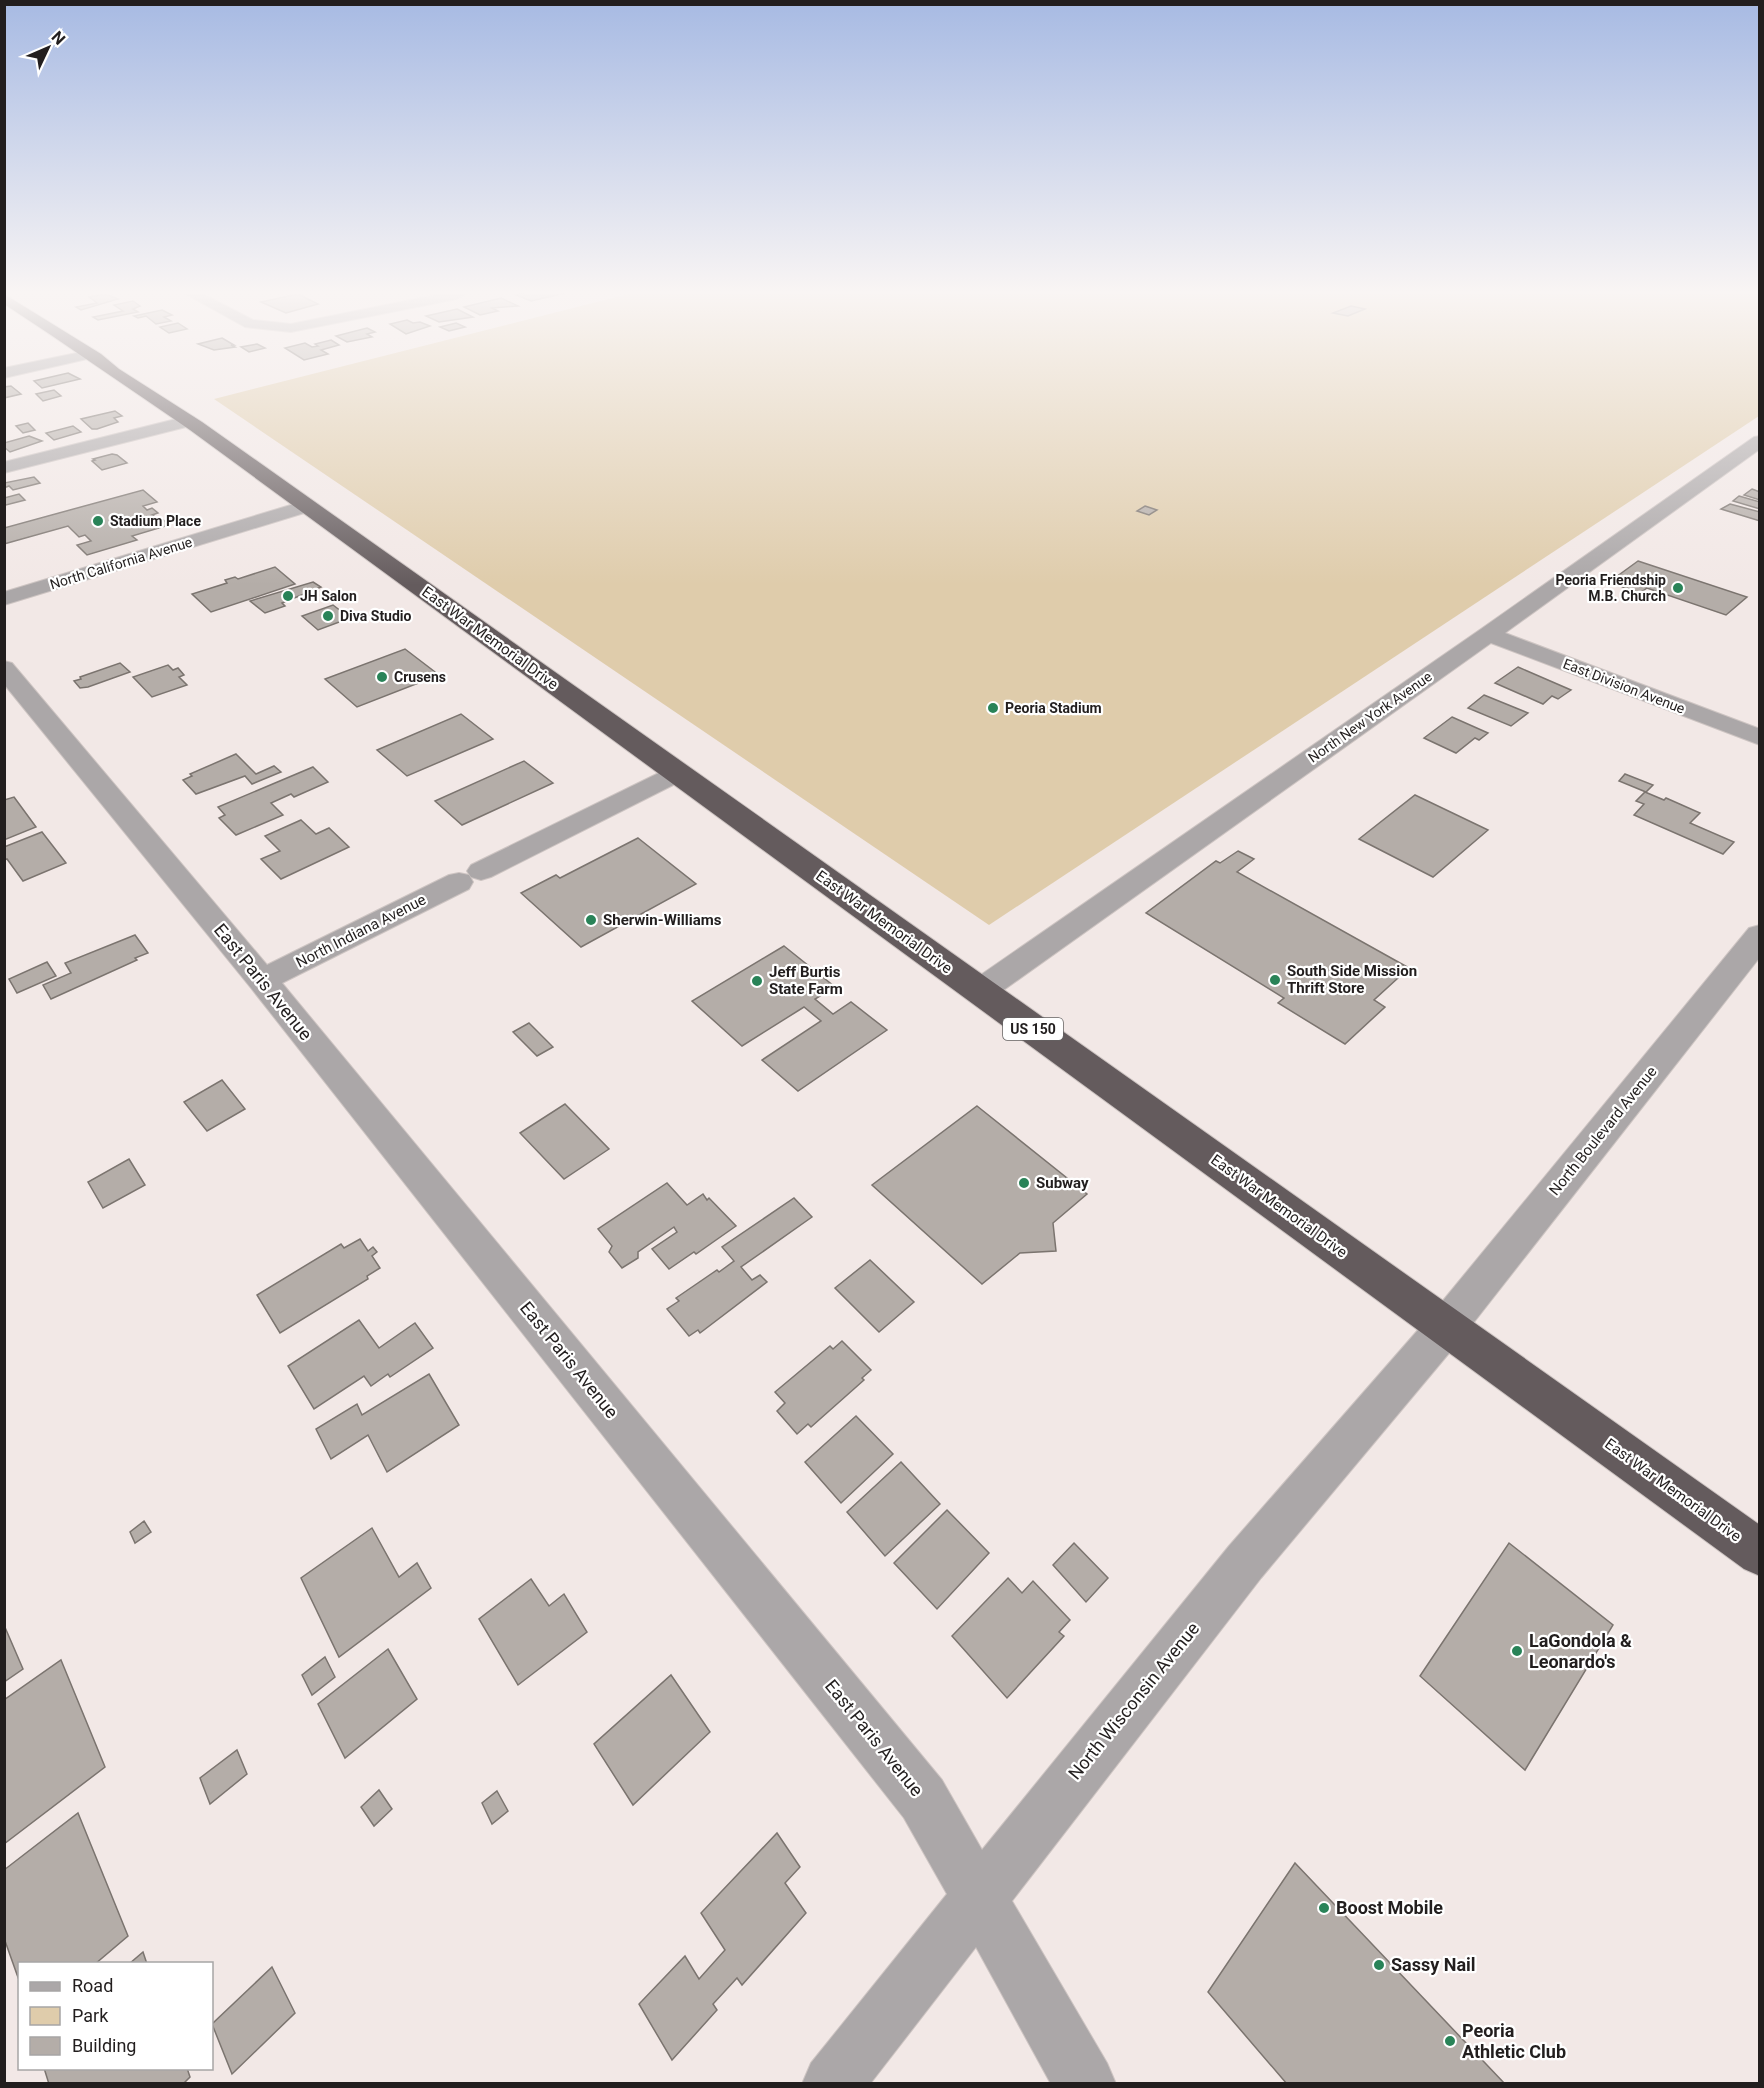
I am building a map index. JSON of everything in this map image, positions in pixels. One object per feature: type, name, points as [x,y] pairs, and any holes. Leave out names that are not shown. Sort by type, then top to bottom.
[{"type":"highway","name":"East War Memorial Drive","points":[[141,389],[188,420],[1760,1553]]},
{"type":"street","points":[[4,468],[188,420]]},
{"type":"street","name":"North New York Avenue","points":[[980,991],[1760,441]]},
{"type":"street","name":"North California Avenue","points":[[4,599],[307,506]]},
{"type":"street","name":"East Division Avenue","points":[[1489,634],[1760,738]]},
{"type":"street","name":"East Paris Avenue","points":[[4,668],[262,980],[923,1799],[1086,2084]]},
{"type":"street","name":"North Indiana Avenue","points":[[262,980],[678,773]]},
{"type":"street","name":"North Boulevard Avenue","points":[[1446,1327],[1760,935]]},
{"type":"street","name":"North Wisconsin Avenue","points":[[832,2084],[1245,1562],[1446,1327]]},
{"type":"green space","name":"Peoria Stadium","points":[[252,389],[1759,389],[1759,416],[989,925],[214,399]]},
{"type":"building","points":[[4,389],[15,389],[21,394],[4,398]]},
{"type":"building","points":[[54,390],[61,396],[43,401],[36,394]]},
{"type":"building","points":[[115,411],[122,416],[114,418],[118,422],[97,429],[92,429],[81,419]]},
{"type":"building","points":[[28,423],[35,430],[23,433],[16,426]]},
{"type":"building","points":[[73,426],[81,432],[54,440],[46,433]]},
{"type":"building","points":[[29,436],[42,441],[10,452],[4,447],[4,443]]},
{"type":"building","points":[[112,454],[127,463],[102,470],[92,461],[95,460],[93,459]]},
{"type":"building","points":[[34,477],[40,483],[13,490],[9,486],[4,488],[4,483]]},
{"type":"building","points":[[1752,489],[1760,492],[1760,500],[1744,495]]},
{"type":"building","name":"Stadium Place","points":[[143,490],[157,502],[143,506],[147,510],[152,508],[158,513],[152,515],[160,517],[169,525],[132,536],[137,540],[87,555],[77,545],[91,541],[85,535],[79,537],[68,526],[4,544],[4,528]]},
{"type":"building","points":[[19,494],[25,500],[6,505],[4,503],[4,498]]},
{"type":"building","points":[[1739,496],[1760,502],[1760,509],[1733,501]]},
{"type":"building","points":[[1730,504],[1760,512],[1760,521],[1721,509]]},
{"type":"building","points":[[1145,506],[1157,510],[1149,515],[1137,511]]},
{"type":"building","points":[[1638,561],[1747,597],[1726,615],[1647,588],[1640,593],[1614,584],[1621,579],[1616,577]]},
{"type":"building","points":[[275,567],[295,584],[211,612],[192,594],[227,583],[225,580],[235,577],[238,579]]},
{"type":"building","points":[[313,582],[321,587],[282,603],[285,606],[265,613],[250,601]]},
{"type":"building","points":[[333,605],[350,618],[318,630],[302,616]]},
{"type":"building","name":"Crusens","points":[[405,649],[439,675],[357,707],[325,679]]},
{"type":"building","points":[[120,663],[130,672],[88,687],[80,688],[74,681],[81,679],[80,677]]},
{"type":"building","points":[[168,665],[173,670],[178,668],[184,675],[179,677],[187,685],[152,697],[133,677]]},
{"type":"building","points":[[1518,667],[1571,690],[1558,699],[1552,696],[1543,704],[1495,683]]},
{"type":"building","points":[[1484,695],[1528,713],[1511,726],[1468,708]]},
{"type":"building","points":[[461,714],[493,739],[407,776],[377,750]]},
{"type":"building","points":[[1452,717],[1488,733],[1479,740],[1475,738],[1456,753],[1424,738]]},
{"type":"building","points":[[236,754],[256,774],[274,766],[281,772],[252,784],[245,776],[196,794],[183,780],[192,776],[190,774]]},
{"type":"building","points":[[524,761],[553,783],[462,825],[435,801]]},
{"type":"building","points":[[313,767],[328,782],[294,797],[291,794],[271,803],[283,815],[236,835],[219,818],[225,815],[218,807]]},
{"type":"building","points":[[1625,774],[1653,785],[1646,792],[1619,781]]},
{"type":"building","points":[[1645,792],[1664,800],[1666,798],[1700,813],[1690,823],[1734,842],[1723,854],[1634,815],[1644,804],[1636,801]]},
{"type":"building","points":[[1415,795],[1488,830],[1433,877],[1359,839]]},
{"type":"building","points":[[14,797],[36,827],[4,840],[4,800]]},
{"type":"building","points":[[301,820],[316,834],[329,828],[349,847],[281,879],[261,859],[280,851],[265,836]]},
{"type":"building","points":[[42,832],[66,863],[23,881],[7,859],[4,860],[4,847]]},
{"type":"building","name":"Sherwin-Williams","points":[[638,838],[696,884],[581,947],[521,893],[556,875],[560,878]]},
{"type":"building","points":[[1238,851],[1254,859],[1237,872],[1409,968],[1374,1000],[1385,1007],[1345,1044],[1278,1003],[1284,998],[1146,913],[1216,861],[1220,863]]},
{"type":"building","points":[[135,935],[148,953],[51,999],[43,985],[71,973],[65,963]]},
{"type":"building","points":[[784,946],[835,987],[815,999],[833,1014],[851,1002],[887,1030],[798,1091],[762,1060],[821,1021],[804,1007],[742,1046],[692,1001]]},
{"type":"building","points":[[47,962],[56,976],[17,993],[9,979]]},
{"type":"building","points":[[529,1023],[553,1047],[537,1056],[513,1032]]},
{"type":"building","points":[[222,1080],[245,1109],[207,1131],[184,1102]]},
{"type":"building","points":[[565,1104],[609,1149],[564,1179],[520,1133]]},
{"type":"building","points":[[977,1106],[1087,1194],[1053,1223],[1056,1251],[1020,1253],[982,1284],[872,1185]]},
{"type":"building","points":[[129,1159],[145,1185],[103,1208],[88,1182]]},
{"type":"building","points":[[667,1183],[687,1205],[703,1194],[736,1226],[696,1254],[694,1252],[669,1269],[652,1249],[677,1232],[674,1227],[638,1252],[638,1258],[622,1268],[609,1252],[612,1246],[598,1229]]},
{"type":"building","points":[[794,1198],[812,1217],[741,1267],[752,1280],[760,1275],[767,1282],[700,1333],[698,1330],[689,1336],[667,1309],[679,1301],[676,1298],[734,1261],[722,1247]]},
{"type":"building","points":[[360,1239],[368,1251],[373,1247],[377,1252],[372,1256],[380,1268],[367,1276],[368,1279],[280,1333],[257,1295],[341,1244],[344,1248]]},
{"type":"building","points":[[870,1260],[914,1302],[879,1332],[835,1288]]},
{"type":"building","points":[[359,1320],[379,1348],[415,1323],[433,1348],[390,1377],[388,1374],[371,1386],[364,1376],[314,1409],[288,1366]]},
{"type":"building","points":[[842,1341],[871,1370],[862,1378],[864,1380],[811,1427],[808,1424],[797,1434],[777,1411],[785,1403],[775,1392],[830,1346],[833,1349]]},
{"type":"building","points":[[429,1374],[459,1425],[387,1472],[368,1435],[331,1459],[316,1429],[357,1404],[362,1415]]},
{"type":"building","points":[[856,1416],[893,1454],[841,1503],[805,1462]]},
{"type":"building","points":[[901,1462],[940,1504],[885,1556],[847,1512]]},
{"type":"building","points":[[947,1510],[989,1553],[937,1609],[894,1563]]},
{"type":"building","points":[[144,1521],[151,1532],[135,1543],[130,1532]]},
{"type":"building","points":[[372,1528],[399,1577],[417,1563],[431,1588],[339,1657],[301,1578]]},
{"type":"building","points":[[1074,1543],[1108,1578],[1086,1602],[1053,1565]]},
{"type":"building","name":"LaGondola & Leonardo's","points":[[1509,1543],[1613,1625],[1525,1770],[1420,1676]]},
{"type":"building","points":[[1008,1578],[1022,1593],[1033,1581],[1070,1620],[1059,1632],[1064,1636],[1007,1698],[952,1636]]},
{"type":"building","points":[[531,1579],[549,1606],[564,1594],[587,1632],[518,1685],[479,1619]]},
{"type":"building","points":[[4,1625],[23,1669],[4,1682]]},
{"type":"building","points":[[388,1649],[417,1699],[345,1758],[318,1704]]},
{"type":"building","points":[[325,1657],[335,1677],[312,1695],[302,1675]]},
{"type":"building","points":[[61,1660],[105,1767],[4,1844],[4,1700]]},
{"type":"building","points":[[671,1675],[710,1732],[633,1805],[594,1744]]},
{"type":"building","points":[[237,1750],[247,1774],[210,1804],[200,1778]]},
{"type":"building","points":[[379,1790],[392,1809],[374,1826],[361,1807]]},
{"type":"building","points":[[497,1791],[508,1811],[492,1824],[482,1803]]},
{"type":"building","points":[[78,1813],[128,1936],[97,1962],[18,1962],[18,1977],[4,1938],[4,1870]]},
{"type":"building","points":[[777,1833],[800,1867],[785,1883],[806,1913],[742,1985],[737,1978],[713,2004],[717,2010],[672,2060],[639,2004],[685,1956],[699,1979],[725,1950],[701,1913]]},
{"type":"building","points":[[1295,1863],[1505,2084],[1287,2084],[1208,1992]]},
{"type":"building","points":[[143,1952],[146,1962],[131,1962]]},
{"type":"building","points":[[272,1967],[295,2013],[232,2074],[213,2023]]},
{"type":"building","points":[[45,2070],[188,2070],[190,2077],[183,2084],[49,2084]]},
{"type":"place","name":"Stadium Place","points":[[98,521]]},
{"type":"place","name":"Peoria Friendship M.B. Church","points":[[1678,588]]},
{"type":"place","name":"JH Salon","points":[[288,596]]},
{"type":"place","name":"Diva Studio","points":[[328,616]]},
{"type":"place","name":"Crusens","points":[[382,677]]},
{"type":"place","name":"Peoria Stadium","points":[[993,708]]},
{"type":"place","name":"Sherwin-Williams","points":[[591,920]]},
{"type":"place","name":"South Side Mission Thrift Store","points":[[1275,980]]},
{"type":"place","name":"Jeff Burtis State Farm","points":[[757,981]]},
{"type":"place","name":"Subway","points":[[1024,1183]]},
{"type":"place","name":"LaGondola & Leonardo's","points":[[1517,1651]]},
{"type":"place","name":"Boost Mobile","points":[[1324,1908]]},
{"type":"place","name":"Sassy Nail","points":[[1379,1965]]},
{"type":"place","name":"Peoria Athletic Club","points":[[1450,2041]]}]
